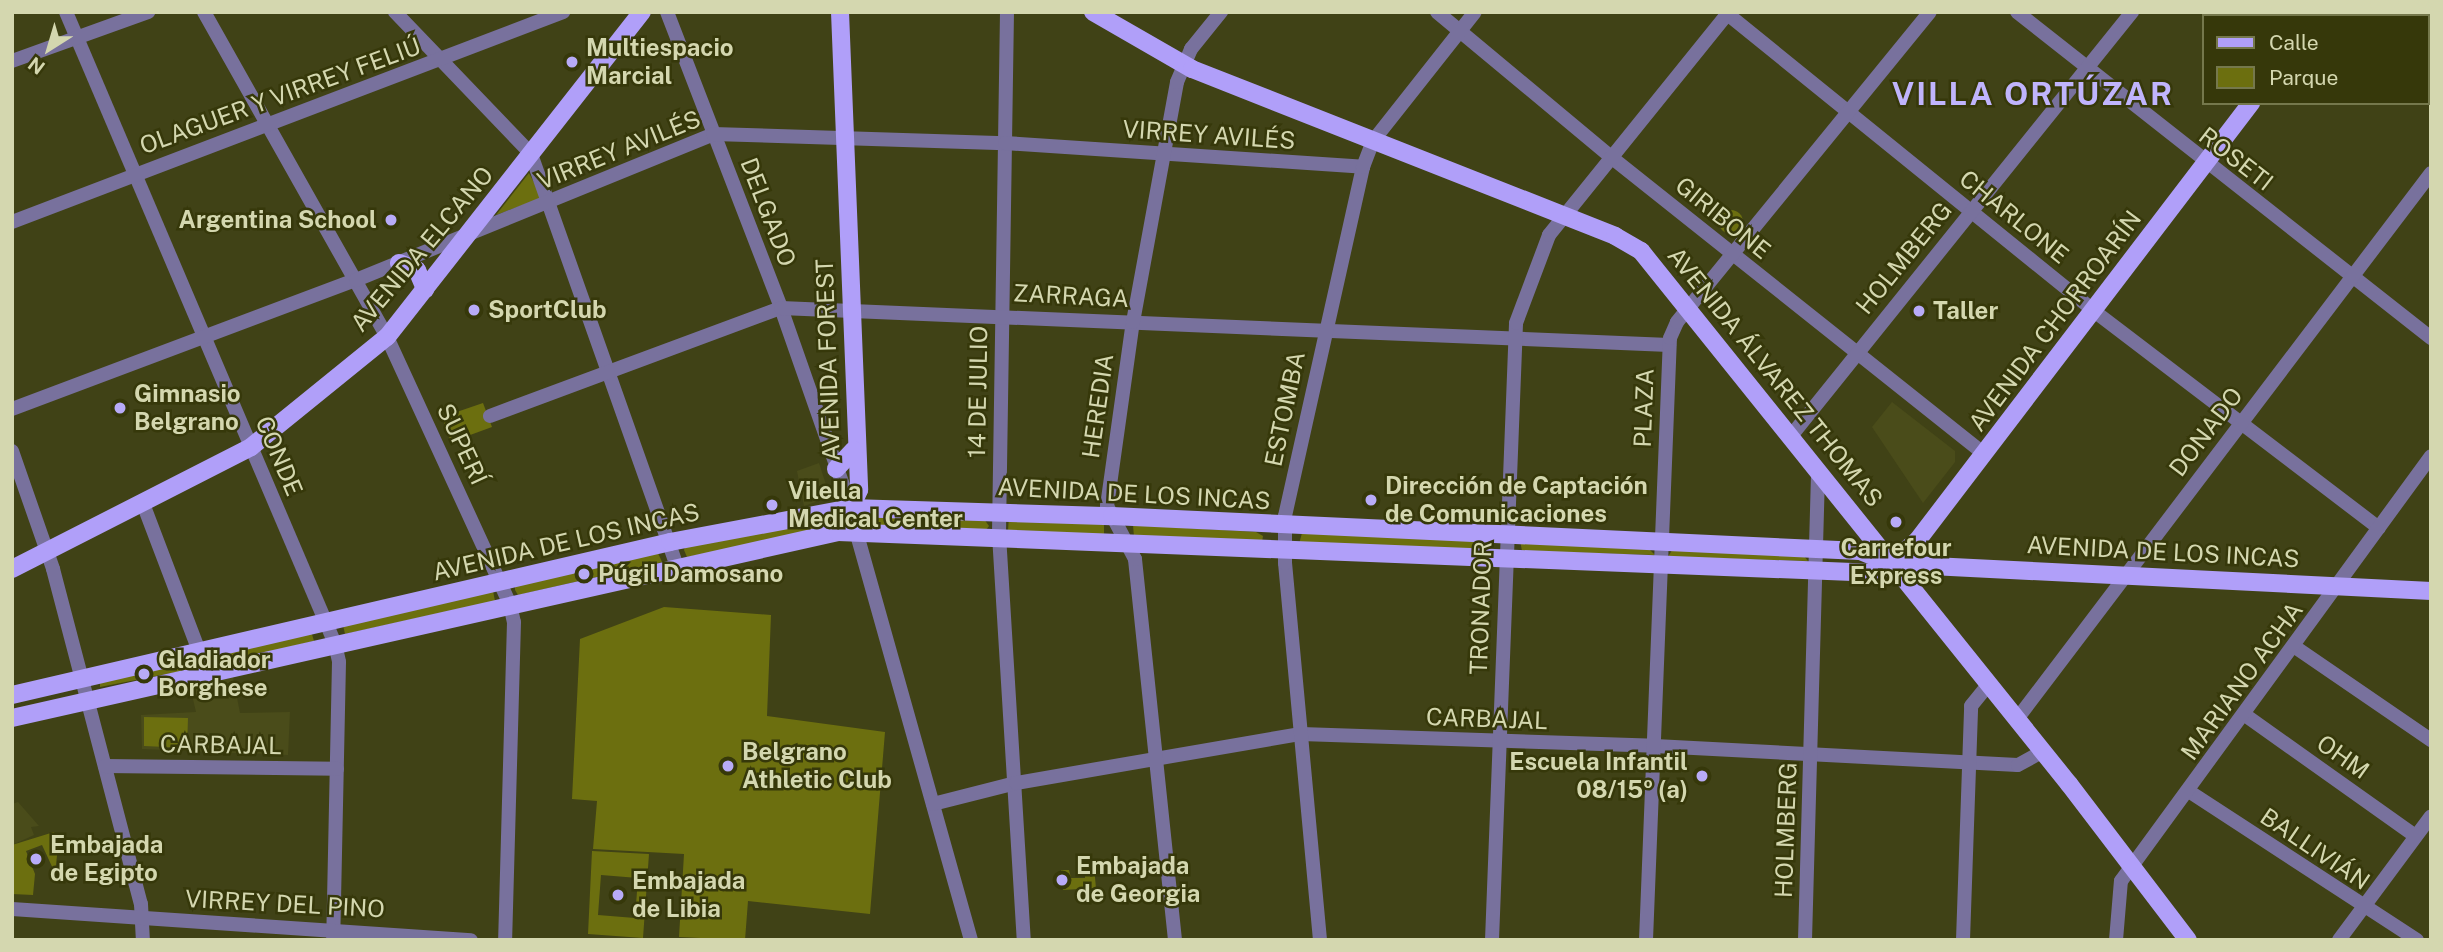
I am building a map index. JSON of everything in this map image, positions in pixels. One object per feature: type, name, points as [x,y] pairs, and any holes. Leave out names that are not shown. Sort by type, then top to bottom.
[{"type":"main road","name":"AVENIDA ELCANO","points":[[12,569],[251,447],[387,337],[642,12]]},
{"type":"main road","name":"AVENIDA FOREST","points":[[840,12],[854,450],[859,490],[851,509],[856,531]]},
{"type":"main road","name":"AVENIDA ÁLVAREZ THOMAS","points":[[1093,12],[1183,65],[1615,236],[1641,251],[1690,307],[2043,751],[2188,940]]},
{"type":"main road","name":"AVENIDA CHORROARÍN","points":[[1892,564],[1917,541],[2249,105]]},
{"type":"main road","points":[[399,263],[417,270],[425,289]]},
{"type":"main road","points":[[836,469],[854,450]]},
{"type":"main road","name":"AVENIDA DE LOS INCAS","points":[[12,695],[670,542],[851,509],[1112,516],[1860,551],[1892,564],[2431,591]]},
{"type":"main road","name":"AVENIDA DE LOS INCAS","points":[[12,718],[510,605],[856,531],[999,535],[1284,551],[1815,572],[1877,573],[1892,564]]},
{"type":"street","name":"CONDE","points":[[66,12],[323,622],[335,644],[339,662],[333,934]]},
{"type":"street","points":[[12,61],[148,12]]},
{"type":"street","name":"SUPERÍ","points":[[204,12],[387,337],[510,605],[514,622],[505,940]]},
{"type":"street","points":[[395,12],[531,154],[552,202],[678,568]]},
{"type":"street","name":"OLAGUER Y VIRREY FELIÚ","points":[[12,222],[563,12]]},
{"type":"street","name":"DELGADO","points":[[667,12],[781,308],[851,509]]},
{"type":"street","name":"14 DE JULIO","points":[[1007,12],[999,535],[1024,940]]},
{"type":"street","name":"HEREDIA","points":[[1175,940],[1153,760],[1135,559],[1107,506],[1133,322],[1183,65],[1222,12]]},
{"type":"street","name":"GIRIBONE","points":[[1437,12],[1611,157],[1855,354],[1984,454]]},
{"type":"street","name":"ESTOMBA","points":[[1320,940],[1284,551],[1284,525],[1363,167],[1373,141],[1475,12]]},
{"type":"street","name":"PLAZA","points":[[1646,940],[1669,345],[1673,330],[1930,12]]},
{"type":"street","name":"ROSETI","points":[[2017,12],[2204,164],[2431,338]]},
{"type":"street","name":"HOLMBERG","points":[[1791,436],[2132,12]]},
{"type":"street","name":"CHARLONE","points":[[1727,13],[2094,311],[2240,425],[2379,528]]},
{"type":"street","name":"TRONADOR","points":[[1492,940],[1513,338],[1545,243],[1727,13]]},
{"type":"street","name":"VIRREY AVILÉS","points":[[12,409],[204,339],[466,237],[713,134],[1004,143],[1363,167]]},
{"type":"street","name":"DONADO","points":[[2017,719],[2431,173]]},
{"type":"street","name":"ZARRAGA","points":[[490,416],[612,373],[781,308],[1002,315],[1325,332],[1669,345]]},
{"type":"street","points":[[12,451],[48,551],[143,918],[143,940]]},
{"type":"street","name":"MARIANO ACHA","points":[[2116,940],[2118,890],[2132,867],[2190,792],[2431,456]]},
{"type":"street","name":"HOLMBERG","points":[[1805,940],[1818,470]]},
{"type":"street","points":[[142,501],[200,650],[206,673]]},
{"type":"street","name":"AVENIDA FOREST","points":[[856,531],[971,940]]},
{"type":"street","points":[[2295,647],[2431,740]]},
{"type":"street","points":[[1963,940],[1971,706],[1989,684]]},
{"type":"street","name":"OHM","points":[[2245,715],[2415,836]]},
{"type":"street","name":"CARBAJAL","points":[[933,804],[1016,783],[1301,734],[1498,744],[1655,746],[2018,765],[2043,751]]},
{"type":"street","name":"CARBAJAL","points":[[105,766],[337,769]]},
{"type":"street","name":"BALLIVIÁN","points":[[2190,792],[2363,908],[2417,940]]},
{"type":"street","points":[[2339,940],[2431,816]]},
{"type":"street","name":"VIRREY DEL PINO","points":[[12,909],[333,934],[471,940]]},
{"type":"shaded area","points":[[1892,402],[1955,451],[1955,462],[1923,503],[1872,427]]},
{"type":"shaded area","points":[[819,463],[830,497],[804,506],[797,471]]},
{"type":"shaded area","points":[[233,677],[240,713],[290,712],[288,755],[142,749],[141,715],[196,712],[190,686]]},
{"type":"shaded area","points":[[18,802],[39,826],[31,827],[34,835],[12,845],[12,804]]},
{"type":"green space","points":[[529,173],[542,198],[496,215]]},
{"type":"green space","points":[[1731,210],[1739,214],[1743,222],[1739,230],[1731,234],[1723,230],[1719,222],[1723,214]]},
{"type":"green space","points":[[483,403],[492,427],[451,442],[442,417]]},
{"type":"green space","points":[[874,515],[984,519],[989,526],[986,530],[874,527],[870,521]]},
{"type":"green space","points":[[1009,516],[1104,521],[1104,537],[1008,531]]},
{"type":"green space","points":[[834,520],[835,527],[687,557],[684,550],[686,544]]},
{"type":"green space","points":[[1133,525],[1256,532],[1263,536],[1262,542],[1134,537]]},
{"type":"green space","points":[[1302,533],[1481,540],[1486,544],[1482,550],[1299,544]]},
{"type":"green space","points":[[1520,540],[1649,549],[1655,555],[1522,551]]},
{"type":"green space","points":[[1672,550],[1804,556],[1808,561],[1668,557]]},
{"type":"green space","points":[[658,553],[662,562],[518,595],[515,590],[515,586]]},
{"type":"green space","points":[[493,591],[495,601],[345,634],[343,625]]},
{"type":"green space","name":"Belgrano Athletic Club","points":[[664,607],[771,615],[767,716],[885,732],[870,914],[748,901],[745,940],[679,937],[684,854],[593,849],[597,801],[572,799],[580,639]]},
{"type":"green space","points":[[311,631],[314,641],[219,664],[214,658],[216,652]]},
{"type":"green space","points":[[193,661],[192,669],[100,687],[100,682]]},
{"type":"green space","points":[[144,717],[188,718],[187,748],[144,746]]},
{"type":"green space","points":[[54,832],[58,847],[55,873],[42,845],[26,851],[35,874],[33,895],[12,894],[12,845]]},
{"type":"green space","points":[[592,851],[649,854],[643,938],[588,934]],"holes":[[[601,875],[638,878],[635,918],[598,915]]]},
{"type":"green space","points":[[1094,867],[1096,888],[1063,890],[1061,870],[1069,870],[1071,878],[1085,878],[1085,868]]},
{"type":"place","name":"Multiespacio Marcial","points":[[572,62]]},
{"type":"place","name":"Argentina School","points":[[391,220]]},
{"type":"place","name":"SportClub","points":[[474,310]]},
{"type":"place","name":"Taller","points":[[1919,311]]},
{"type":"place","name":"Gimnasio Belgrano","points":[[120,408]]},
{"type":"place","name":"Dirección de Captación de Comunicaciones","points":[[1371,500]]},
{"type":"place","name":"Vilella Medical Center","points":[[772,505]]},
{"type":"place","name":"Carrefour Express","points":[[1896,522]]},
{"type":"place","name":"Púgil Damosano","points":[[584,574]]},
{"type":"place","name":"Gladiador Borghese","points":[[144,674]]},
{"type":"place","name":"Belgrano Athletic Club","points":[[728,766]]},
{"type":"place","name":"Escuela Infantil 08/15º (a)","points":[[1702,776]]},
{"type":"place","name":"Embajada de Egipto","points":[[36,859]]},
{"type":"place","name":"Embajada de Georgia","points":[[1062,880]]},
{"type":"place","name":"Embajada de Libia","points":[[618,895]]},
{"type":"district","name":"VILLA ORTÚZAR","points":[[2033,94]]}]
